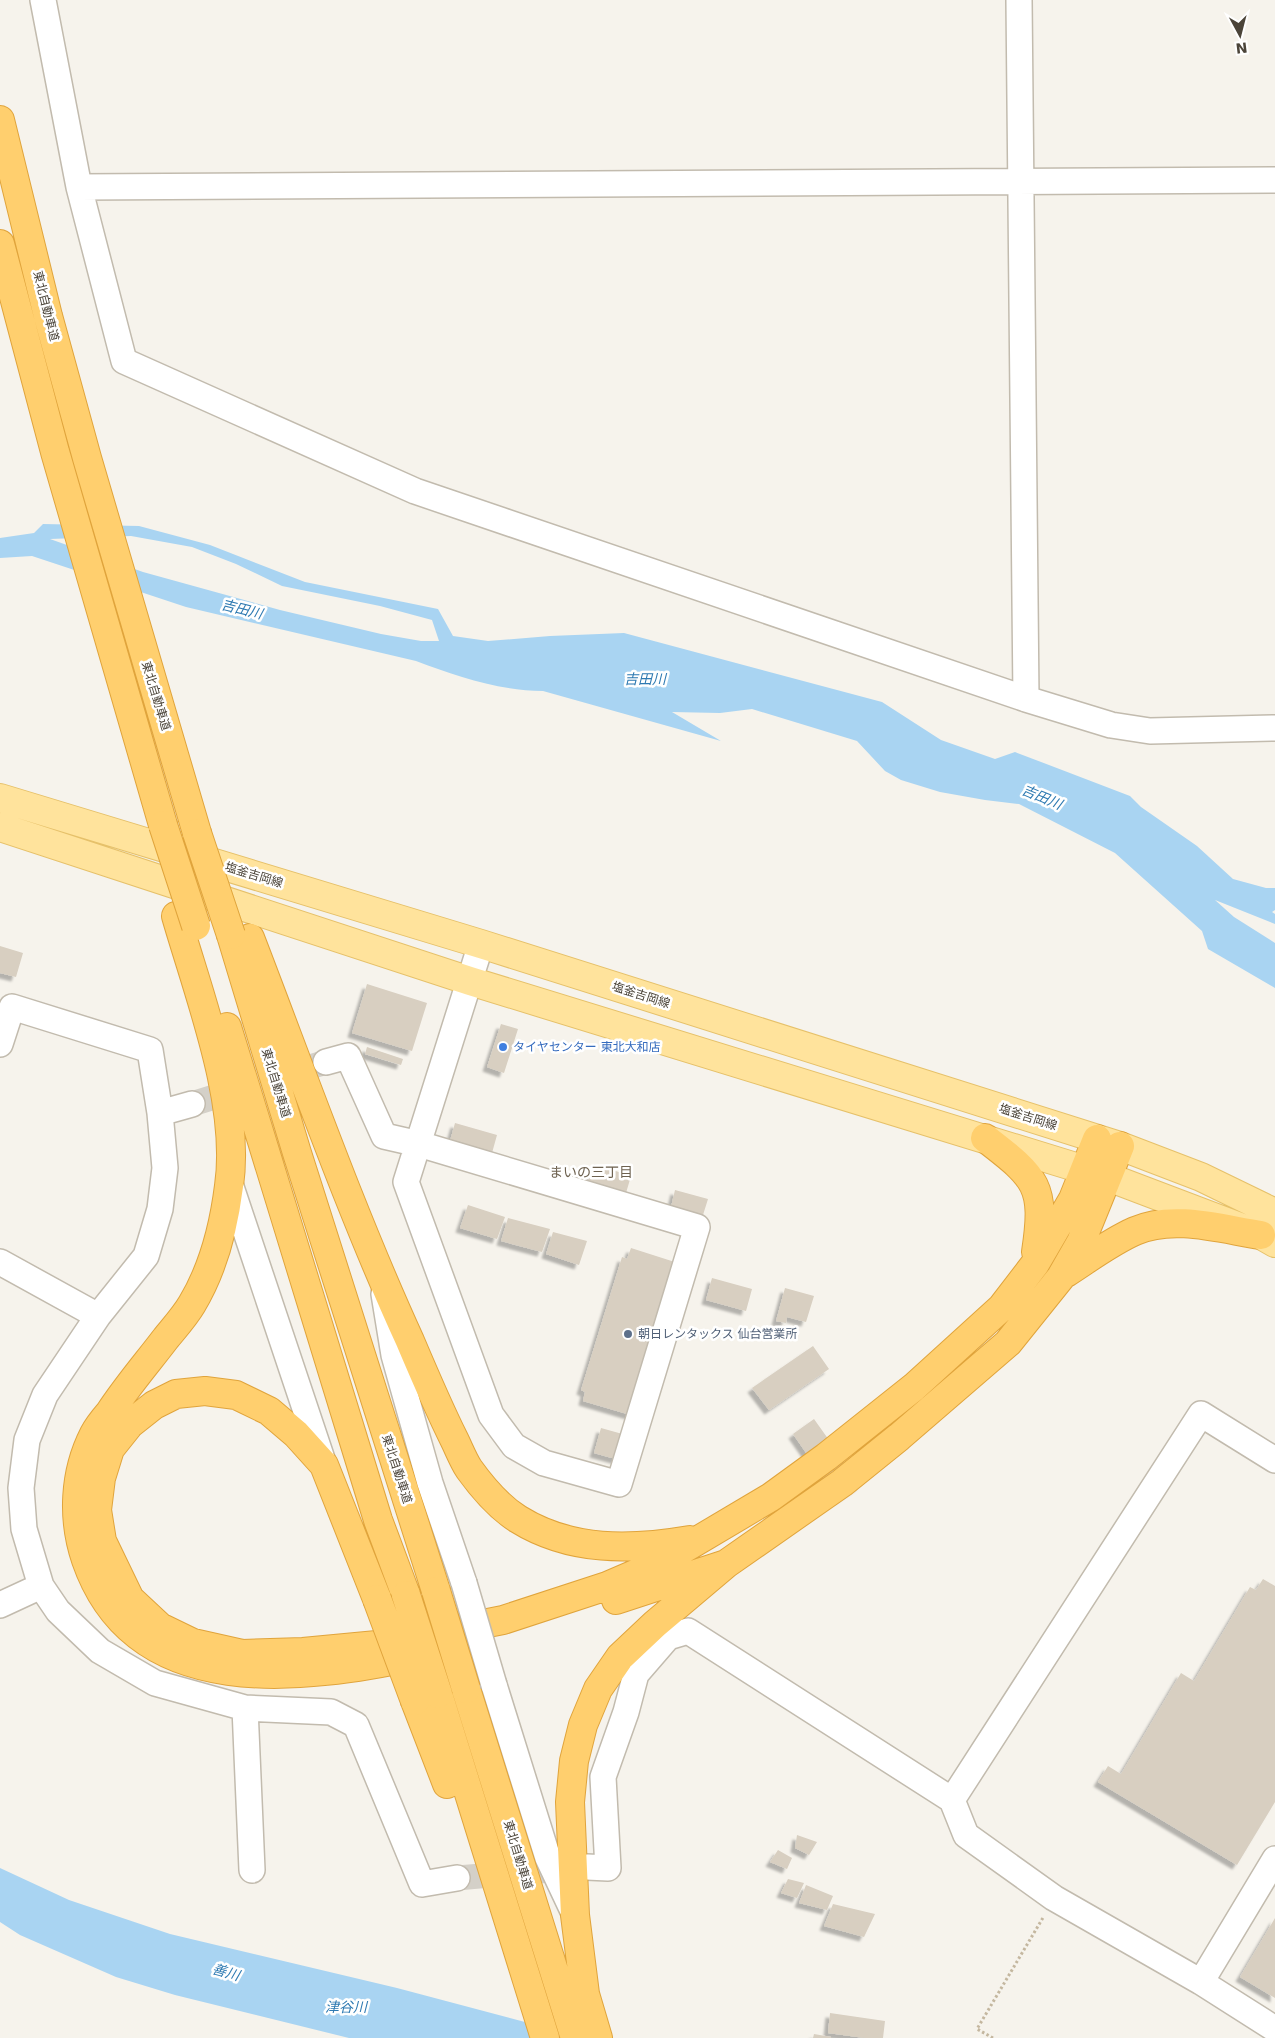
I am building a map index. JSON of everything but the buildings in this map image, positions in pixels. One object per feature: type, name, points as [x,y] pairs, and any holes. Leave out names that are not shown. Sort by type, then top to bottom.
[{"type":"highway","name":"東北自動車道","points":[[0,120],[48,316],[145,660],[240,936],[300,1162],[436,1590],[575,2038]]},
{"type":"highway","points":[[0,244],[55,452],[112,653],[154,822],[378,1520],[406,1595],[426,1697]]},
{"type":"highway","points":[[186,921],[227,1102],[231,1136],[230,1184],[220,1233],[208,1272],[192,1306],[126,1388],[94,1433],[79,1473],[77,1509],[80,1543],[93,1580],[112,1610],[139,1636],[166,1653],[199,1666],[238,1673],[302,1674],[380,1664],[497,1639],[726,1564]]},
{"type":"highway","points":[[240,936],[382,1280],[469,1468],[490,1495],[517,1518],[549,1534],[579,1544],[617,1548],[658,1545],[706,1537]]},
{"type":"highway","points":[[985,1138],[1018,1163],[1038,1192],[1041,1220],[1035,1264]]},
{"type":"highway","points":[[598,2038],[585,1994],[575,1915],[570,1802],[574,1761],[583,1725],[598,1689],[620,1657],[654,1624],[726,1564],[842,1483],[1008,1343],[1060,1277],[1081,1242],[1096,1173],[1108,1143]]},
{"type":"highway","points":[[545,2038],[526,1977],[426,1697],[377,1600],[324,1465],[296,1434],[269,1411],[236,1395],[205,1391],[176,1394],[154,1405],[130,1424],[110,1449],[101,1478],[98,1502],[102,1541],[130,1599],[160,1626],[193,1643],[242,1654],[303,1652],[368,1646],[512,1617],[607,1586],[658,1564],[771,1497],[914,1387],[1002,1307],[1035,1264],[1073,1199],[1096,1173]]},
{"type":"highway","points":[[1060,1277],[1136,1230],[1155,1226],[1184,1224],[1268,1239]]},
{"type":"main road","name":"塩釜吉岡線","points":[[0,798],[481,944],[1108,1143],[1201,1177],[1275,1213]]},
{"type":"main road","points":[[0,827],[470,981],[1096,1173],[1268,1239]]},
{"type":"street","points":[[42,0],[79,187],[124,360],[415,491],[1026,699],[1111,725],[1150,731],[1275,728]]},
{"type":"street","points":[[1019,0],[1026,699]]},
{"type":"street","points":[[79,187],[1275,180]]},
{"type":"street","points":[[326,1062],[348,1056],[384,1136],[418,1144],[697,1227],[620,1484],[544,1463],[514,1446],[491,1415],[406,1182],[418,1144],[470,981],[481,944]]},
{"type":"street","points":[[0,1044],[12,1007],[150,1050],[160,1113],[165,1168],[160,1210],[146,1256],[98,1316],[45,1395],[27,1440],[21,1488],[24,1529],[41,1586],[58,1611],[100,1650],[155,1683],[245,1708],[331,1712],[356,1724],[422,1884],[457,1878]]},
{"type":"street","points":[[160,1113],[192,1104]]},
{"type":"street","points":[[230,1184],[324,1465]]},
{"type":"street","points":[[0,1262],[98,1316]]},
{"type":"street","points":[[382,1280],[394,1355],[430,1483],[464,1583],[548,1858],[575,1915]]},
{"type":"street","points":[[952,1800],[1201,1414],[1275,1460]]},
{"type":"street","points":[[0,1605],[41,1586]]},
{"type":"street","points":[[587,1867],[608,1868],[603,1777],[626,1712],[636,1674],[668,1637],[688,1631],[952,1800],[966,1835],[1054,1898],[1202,1982],[1275,2029]]},
{"type":"street","points":[[245,1708],[252,1870]]},
{"type":"street","points":[[1202,1982],[1275,1859]]},
{"type":"path","points":[[993,2038],[977,2029],[1054,1898]]},
{"type":"water","name":"吉田川","points":[[43,524],[139,526],[210,545],[305,582],[438,609],[453,636],[488,641],[624,633],[882,702],[941,740],[995,759],[1015,752],[1130,796],[1141,807],[1197,846],[1233,879],[1266,888],[1275,888],[1275,910],[1272,912],[1275,914],[1275,924],[1215,900],[1234,917],[1275,943],[1275,988],[1208,949],[1202,931],[1115,853],[1019,804],[940,792],[901,780],[885,771],[857,741],[752,709],[720,713],[672,712],[721,741],[543,691],[494,685],[462,677],[416,661],[186,607],[32,556],[0,558],[0,538],[34,533]],"holes":[[[131,536],[192,547],[236,564],[282,586],[380,606],[432,620],[439,641],[421,641],[381,634],[280,610],[143,572],[50,539]]]},
{"type":"water","name":"津谷川","points":[[0,1868],[69,1900],[170,1934],[397,1988],[585,2038],[349,2038],[175,1995],[116,1977],[20,1935],[0,1922]]},
{"type":"tunnel","points":[[192,1104],[326,1062]]},
{"type":"tunnel","points":[[457,1878],[575,1868]]},
{"type":"place","name":"タイヤセンター 東北大和店","points":[[503,1047]]},
{"type":"place","name":"朝日レンタックス 仙台営業所","points":[[628,1334]]},
{"type":"district","name":"まいの三丁目","points":[[591,1172]]},
{"type":"water label","name":"善川","points":[[226,1972]]}]
